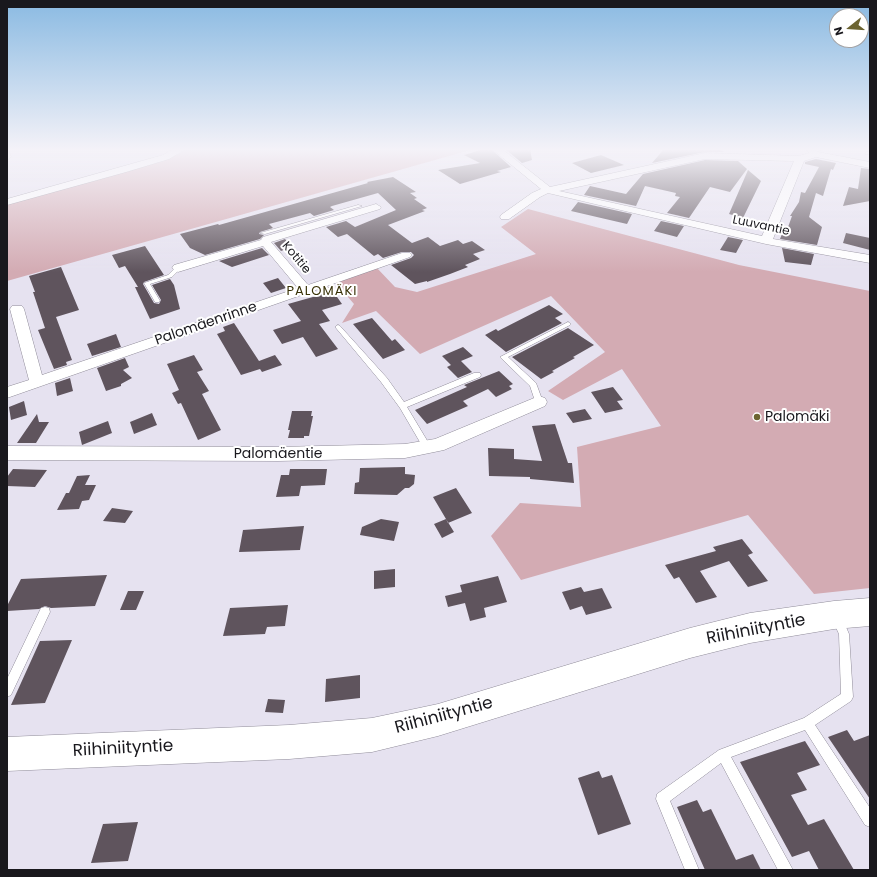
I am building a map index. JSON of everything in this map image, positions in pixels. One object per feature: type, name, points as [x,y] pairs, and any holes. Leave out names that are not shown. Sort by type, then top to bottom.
[{"type":"main road","name":"Riihiniityntie","points":[[7,754],[289,742],[372,735],[438,720],[690,643],[750,628],[834,615],[870,612]]},
{"type":"street","points":[[7,202],[51,190]]},
{"type":"street","points":[[505,217],[536,195],[548,190]]},
{"type":"street","name":"Luuvantie","points":[[548,190],[766,241],[870,259]]},
{"type":"street","points":[[766,241],[787,190]]},
{"type":"street","name":"Kotitie","points":[[264,237],[268,239],[315,222],[376,207]]},
{"type":"street","points":[[178,268],[264,237]]},
{"type":"street","name":"Kotitie","points":[[264,237],[305,289]]},
{"type":"street","name":"Palomäenrinne","points":[[7,393],[406,255]]},
{"type":"street","points":[[16,310],[37,383]]},
{"type":"street","name":"Palomäentie","points":[[7,453],[349,453],[405,451],[438,445],[539,402]]},
{"type":"lane","points":[[315,222],[360,206]]},
{"type":"lane","points":[[157,301],[147,283],[170,276],[178,268]]},
{"type":"lane","points":[[539,402],[533,385],[503,358],[568,324]]},
{"type":"lane","points":[[338,327],[384,380],[403,406],[427,448]]},
{"type":"lane","points":[[403,406],[477,375]]},
{"type":"lane","points":[[7,691],[44,612]]},
{"type":"lane","points":[[692,870],[662,799],[723,754],[806,723],[847,697],[844,634],[834,615]]},
{"type":"lane","points":[[806,723],[870,820]]},
{"type":"lane","points":[[723,754],[786,870]]},
{"type":"shaded area","points":[[59,190],[329,190],[7,281],[7,203]]},
{"type":"shaded area","points":[[528,209],[739,265],[870,291],[870,588],[814,594],[748,515],[521,580],[491,536],[520,503],[581,507],[577,447],[661,426],[622,369],[563,400],[548,391],[605,352],[551,296],[420,354],[376,311],[342,323],[354,304],[335,282],[376,267],[395,287],[417,292],[536,254],[501,227]]},
{"type":"building","points":[[343,190],[413,190],[416,192],[410,193],[417,198],[414,199],[427,208],[422,210],[425,211],[388,225],[412,243],[428,237],[440,246],[458,240],[463,244],[472,241],[485,250],[473,254],[480,259],[465,265],[468,267],[427,282],[415,284],[391,265],[411,258],[414,255],[411,252],[402,252],[383,258],[378,254],[374,256],[347,234],[338,237],[326,227],[346,221],[355,227],[396,210],[378,193],[332,206],[330,207],[334,210],[314,216],[310,213],[269,224],[273,228],[260,232],[259,234],[264,235],[260,239],[205,255],[190,248],[180,234],[219,225]]},
{"type":"building","points":[[587,190],[608,190],[626,194],[629,190],[643,190],[636,206],[584,195]]},
{"type":"building","points":[[662,190],[708,190],[689,218],[667,213],[680,197],[675,196],[676,193]]},
{"type":"building","points":[[722,190],[732,190],[730,192]]},
{"type":"building","points":[[739,190],[757,190],[743,218],[729,214]]},
{"type":"building","points":[[807,190],[825,190],[823,196],[816,193],[809,217],[822,227],[817,245],[780,239],[784,229],[787,230],[792,216],[790,216],[799,202],[801,192],[805,193]]},
{"type":"building","points":[[848,190],[870,190],[870,201],[843,206]]},
{"type":"building","points":[[578,202],[632,214],[627,224],[571,211]]},
{"type":"building","points":[[661,221],[684,226],[677,237],[654,231]]},
{"type":"building","points":[[846,233],[870,238],[870,250],[843,243]]},
{"type":"building","points":[[728,237],[743,240],[736,253],[720,250]]},
{"type":"building","points":[[285,239],[292,247],[281,251],[274,243]]},
{"type":"building","points":[[145,246],[164,275],[144,282],[143,284],[154,303],[159,304],[161,300],[152,285],[170,279],[174,285],[180,309],[150,319],[135,287],[138,287],[125,266],[119,268],[112,255]]},
{"type":"building","points":[[262,248],[269,255],[232,267],[219,261]]},
{"type":"building","points":[[782,248],[814,254],[811,265],[785,262]]},
{"type":"building","points":[[61,267],[79,310],[56,317],[72,360],[66,362],[67,365],[54,369],[38,330],[45,328],[29,276]]},
{"type":"building","points":[[278,278],[286,288],[271,293],[263,283]]},
{"type":"building","points":[[330,287],[342,304],[322,310],[330,321],[319,324],[338,349],[316,357],[303,337],[282,344],[273,330],[301,321],[288,304],[320,295],[318,291]]},
{"type":"building","points":[[549,305],[563,314],[555,318],[562,323],[506,352],[485,335],[496,329],[498,331]]},
{"type":"building","points":[[372,318],[392,341],[395,339],[405,350],[383,359],[353,324]]},
{"type":"building","points":[[234,323],[259,361],[275,355],[282,365],[262,372],[260,369],[241,375],[217,334],[225,331],[223,327]]},
{"type":"building","points":[[568,328],[594,345],[573,357],[575,358],[541,379],[512,357]]},
{"type":"building","points":[[116,334],[121,347],[92,356],[87,344]]},
{"type":"building","points":[[463,347],[473,356],[461,361],[472,372],[458,378],[447,367],[451,365],[442,356]]},
{"type":"building","points":[[194,355],[203,370],[197,372],[209,391],[202,394],[221,430],[198,440],[181,403],[178,404],[172,393],[179,390],[167,364]]},
{"type":"building","points":[[125,358],[129,367],[123,370],[132,378],[121,384],[121,386],[106,391],[97,368]]},
{"type":"building","points":[[499,371],[513,384],[509,386],[512,389],[496,397],[488,389],[463,401],[468,406],[427,424],[415,410],[467,387],[464,385]]},
{"type":"building","points":[[70,378],[73,391],[57,396],[55,383]]},
{"type":"building","points":[[613,387],[623,400],[617,401],[623,409],[605,413],[591,392]]},
{"type":"building","points":[[24,401],[27,415],[11,420],[9,407]]},
{"type":"building","points":[[585,409],[592,419],[573,423],[566,413]]},
{"type":"building","points":[[292,411],[312,411],[311,416],[313,416],[309,436],[304,436],[304,438],[288,438]]},
{"type":"building","points":[[152,413],[157,425],[134,434],[130,422]]},
{"type":"building","points":[[37,414],[39,422],[49,422],[36,443],[17,443]]},
{"type":"building","points":[[108,421],[112,433],[82,445],[79,432]]},
{"type":"building","points":[[555,424],[568,463],[572,463],[574,483],[530,479],[530,477],[489,476],[488,448],[514,449],[514,459],[542,461],[532,426]]},
{"type":"building","points":[[405,467],[405,474],[415,475],[414,484],[409,488],[405,488],[397,495],[354,494],[355,483],[359,482],[360,468]]},
{"type":"building","points":[[13,469],[47,470],[35,487],[7,486],[7,477]]},
{"type":"building","points":[[290,469],[327,469],[325,485],[301,486],[299,496],[276,497],[281,475],[289,475]]},
{"type":"building","points":[[90,475],[85,485],[96,485],[89,500],[82,501],[79,509],[57,510],[66,493],[69,493],[77,476]]},
{"type":"building","points":[[456,488],[472,513],[448,523],[454,532],[442,538],[434,524],[446,519],[433,497]]},
{"type":"building","points":[[112,508],[133,511],[125,523],[103,521]]},
{"type":"building","points":[[381,519],[399,522],[394,541],[360,535],[362,527]]},
{"type":"building","points":[[304,526],[300,550],[239,552],[243,530]]},
{"type":"building","points":[[742,539],[753,553],[748,555],[768,581],[748,587],[729,561],[700,571],[717,597],[696,603],[679,577],[674,579],[665,565],[716,551],[713,547]]},
{"type":"building","points":[[395,569],[395,587],[374,589],[374,571]]},
{"type":"building","points":[[107,575],[95,606],[51,608],[45,606],[39,609],[7,611],[7,606],[21,579]]},
{"type":"building","points":[[498,576],[507,602],[484,608],[486,617],[470,621],[465,603],[448,607],[445,596],[462,592],[460,585]]},
{"type":"building","points":[[581,587],[584,592],[602,588],[612,608],[586,615],[582,606],[570,610],[562,592]]},
{"type":"building","points":[[128,591],[144,591],[136,610],[120,610]]},
{"type":"building","points":[[288,605],[285,626],[267,627],[265,634],[223,636],[230,608]]},
{"type":"building","points":[[72,640],[45,703],[11,705],[40,641]]},
{"type":"building","points":[[360,675],[360,698],[325,702],[326,679]]},
{"type":"building","points":[[268,699],[285,700],[283,713],[265,712]]},
{"type":"building","points":[[847,730],[854,741],[870,735],[870,799],[828,737]]},
{"type":"building","points":[[805,741],[820,765],[797,773],[807,790],[791,795],[808,825],[824,819],[854,870],[819,870],[809,851],[792,857],[740,762]]},
{"type":"building","points":[[599,771],[602,778],[612,775],[631,824],[598,835],[578,778]]},
{"type":"building","points":[[697,800],[703,812],[711,809],[736,860],[753,854],[761,870],[705,870],[677,807]]},
{"type":"building","points":[[138,822],[128,861],[91,863],[103,824]]},
{"type":"place","name":"Palomäki","points":[[757,417]]},
{"type":"district","name":"PALOMÄKI","points":[[322,292]]}]
